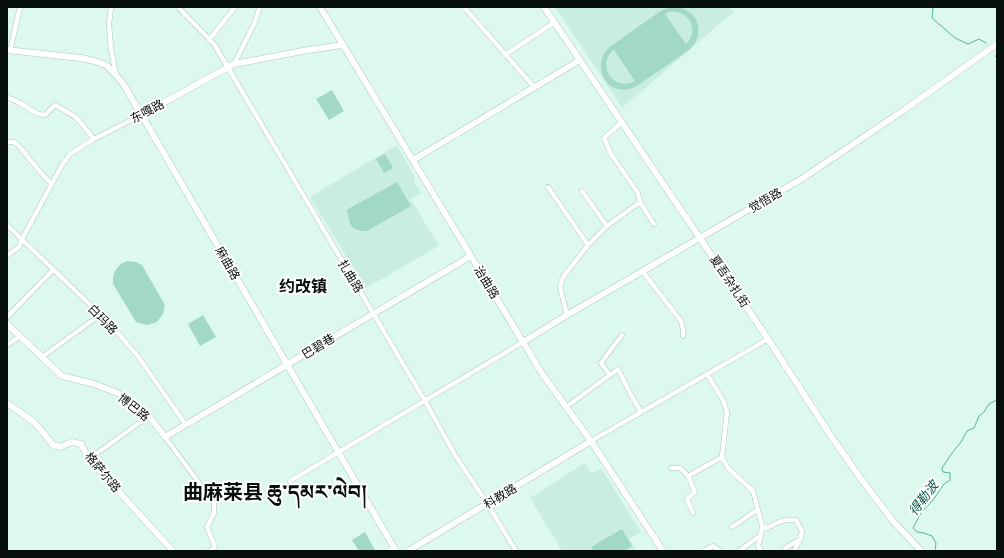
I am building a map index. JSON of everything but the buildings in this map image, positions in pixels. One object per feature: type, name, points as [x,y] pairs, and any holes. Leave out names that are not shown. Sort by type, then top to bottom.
[{"type":"street","points":[[8,50],[20,7]]},
{"type":"street","points":[[111,7],[109,24],[111,49],[116,75]]},
{"type":"street","name":"扎曲路","points":[[178,7],[214,44],[425,401],[455,455],[487,503],[516,551]]},
{"type":"street","points":[[209,40],[235,7]]},
{"type":"street","points":[[234,64],[254,24],[260,7]]},
{"type":"street","name":"治曲路","points":[[320,7],[543,375],[591,441],[663,551]]},
{"type":"street","points":[[464,7],[534,87]]},
{"type":"street","name":"夏吾杂扎街","points":[[544,7],[768,339],[829,433],[861,479],[894,521],[921,551]]},
{"type":"street","points":[[505,55],[555,22]]},
{"type":"street","name":"觉悟路","points":[[523,342],[803,178],[904,110],[997,44]]},
{"type":"street","name":"东嘎路","points":[[7,256],[19,247],[62,165],[70,154],[94,139],[234,64],[343,45]]},
{"type":"street","name":"麻曲路","points":[[8,50],[81,58],[95,61],[106,65],[124,85],[339,452],[393,550]]},
{"type":"street","points":[[413,160],[580,60]]},
{"type":"street","points":[[7,97],[38,114],[44,115],[55,105],[76,117],[94,139]]},
{"type":"street","points":[[622,122],[604,138],[611,154],[638,193],[640,202],[654,224]]},
{"type":"street","points":[[7,142],[14,142],[20,147],[52,184]]},
{"type":"street","points":[[548,187],[588,245]]},
{"type":"street","points":[[582,191],[607,226]]},
{"type":"street","points":[[567,315],[560,287],[563,277],[588,245],[607,226],[640,202]]},
{"type":"street","name":"白玛路","points":[[7,225],[110,324],[137,355],[186,425]]},
{"type":"street","name":"巴碧巷","points":[[165,437],[471,256]]},
{"type":"street","points":[[7,317],[54,270]]},
{"type":"street","points":[[642,272],[681,321],[683,336]]},
{"type":"street","points":[[42,357],[100,315]]},
{"type":"street","name":"博巴路","points":[[7,324],[62,376],[94,384],[120,394],[149,416],[214,503],[214,513],[207,527],[215,547],[210,551]]},
{"type":"street","points":[[610,375],[601,363],[622,335]]},
{"type":"street","points":[[7,345],[20,336]]},
{"type":"street","points":[[591,441],[768,339]]},
{"type":"street","points":[[290,481],[523,342]]},
{"type":"street","points":[[566,407],[618,369],[641,412]]},
{"type":"street","points":[[707,374],[723,400],[727,412],[722,457],[728,468],[753,491],[762,526],[758,546],[760,551]]},
{"type":"street","name":"格萨尔路","points":[[7,403],[34,422],[53,445],[60,447],[72,442],[81,444],[89,459],[173,551]]},
{"type":"street","points":[[89,459],[149,416]]},
{"type":"street","name":"科教路","points":[[408,551],[591,441]]},
{"type":"street","points":[[688,476],[722,457]]},
{"type":"street","points":[[670,468],[680,468],[688,476],[695,492],[687,500],[693,513]]},
{"type":"street","points":[[732,526],[757,510]]},
{"type":"street","points":[[762,526],[767,528],[780,521],[796,520],[802,531],[800,540],[794,551]]},
{"type":"street","points":[[739,551],[761,535]]},
{"type":"street","points":[[785,548],[799,540]]},
{"type":"street","points":[[704,551],[713,546],[720,551]]},
{"type":"shaded area","points":[[555,7],[730,7],[733,12],[622,108]]},
{"type":"shaded area","points":[[672,7],[681,8],[688,11],[693,16],[699,28],[695,43],[689,50],[635,87],[620,89],[612,87],[607,82],[601,68],[605,53],[611,46],[662,10]],"holes":[[[669,12],[682,14],[687,17],[690,22],[692,33],[686,44],[665,14]],[[614,50],[635,81],[620,83],[610,76],[606,63],[608,56]]]},
{"type":"shaded area","points":[[332,90],[344,111],[329,120],[316,99]]},
{"type":"shaded area","points":[[397,145],[414,176],[414,181],[421,193],[411,199],[439,246],[366,288],[310,197]]},
{"type":"shaded area","points":[[385,154],[393,168],[384,173],[376,159]]},
{"type":"shaded area","points":[[397,182],[411,206],[367,231],[361,231],[351,226],[346,210]]},
{"type":"shaded area","points":[[127,261],[136,262],[142,265],[165,305],[163,314],[157,322],[148,325],[136,322],[113,284],[114,273],[120,265]]},
{"type":"shaded area","points":[[203,315],[216,337],[200,346],[188,324]]},
{"type":"shaded area","points":[[585,463],[592,474],[601,468],[641,532],[629,539],[637,551],[562,551],[530,498]]},
{"type":"shaded area","points":[[622,529],[632,546],[624,551],[593,551],[591,547]]},
{"type":"shaded area","points":[[365,532],[375,550],[374,551],[359,551],[352,540]]},
{"type":"waterway","name":"得勒波","points":[[933,7],[932,18],[955,38],[968,44],[979,39],[986,43]]},
{"type":"waterway","name":"得勒波","points":[[935,551],[936,543],[932,536],[917,532],[913,528],[921,513],[933,500],[944,484],[950,480],[950,473],[943,472],[942,468],[967,431],[974,428],[979,416],[984,412],[989,404],[997,400]]},
{"type":"district","name":"约改镇","points":[[303,286]]},
{"type":"district","name":"曲麻莱县 ཆུ་དམར་ལེབ།","points":[[275,491]]}]
